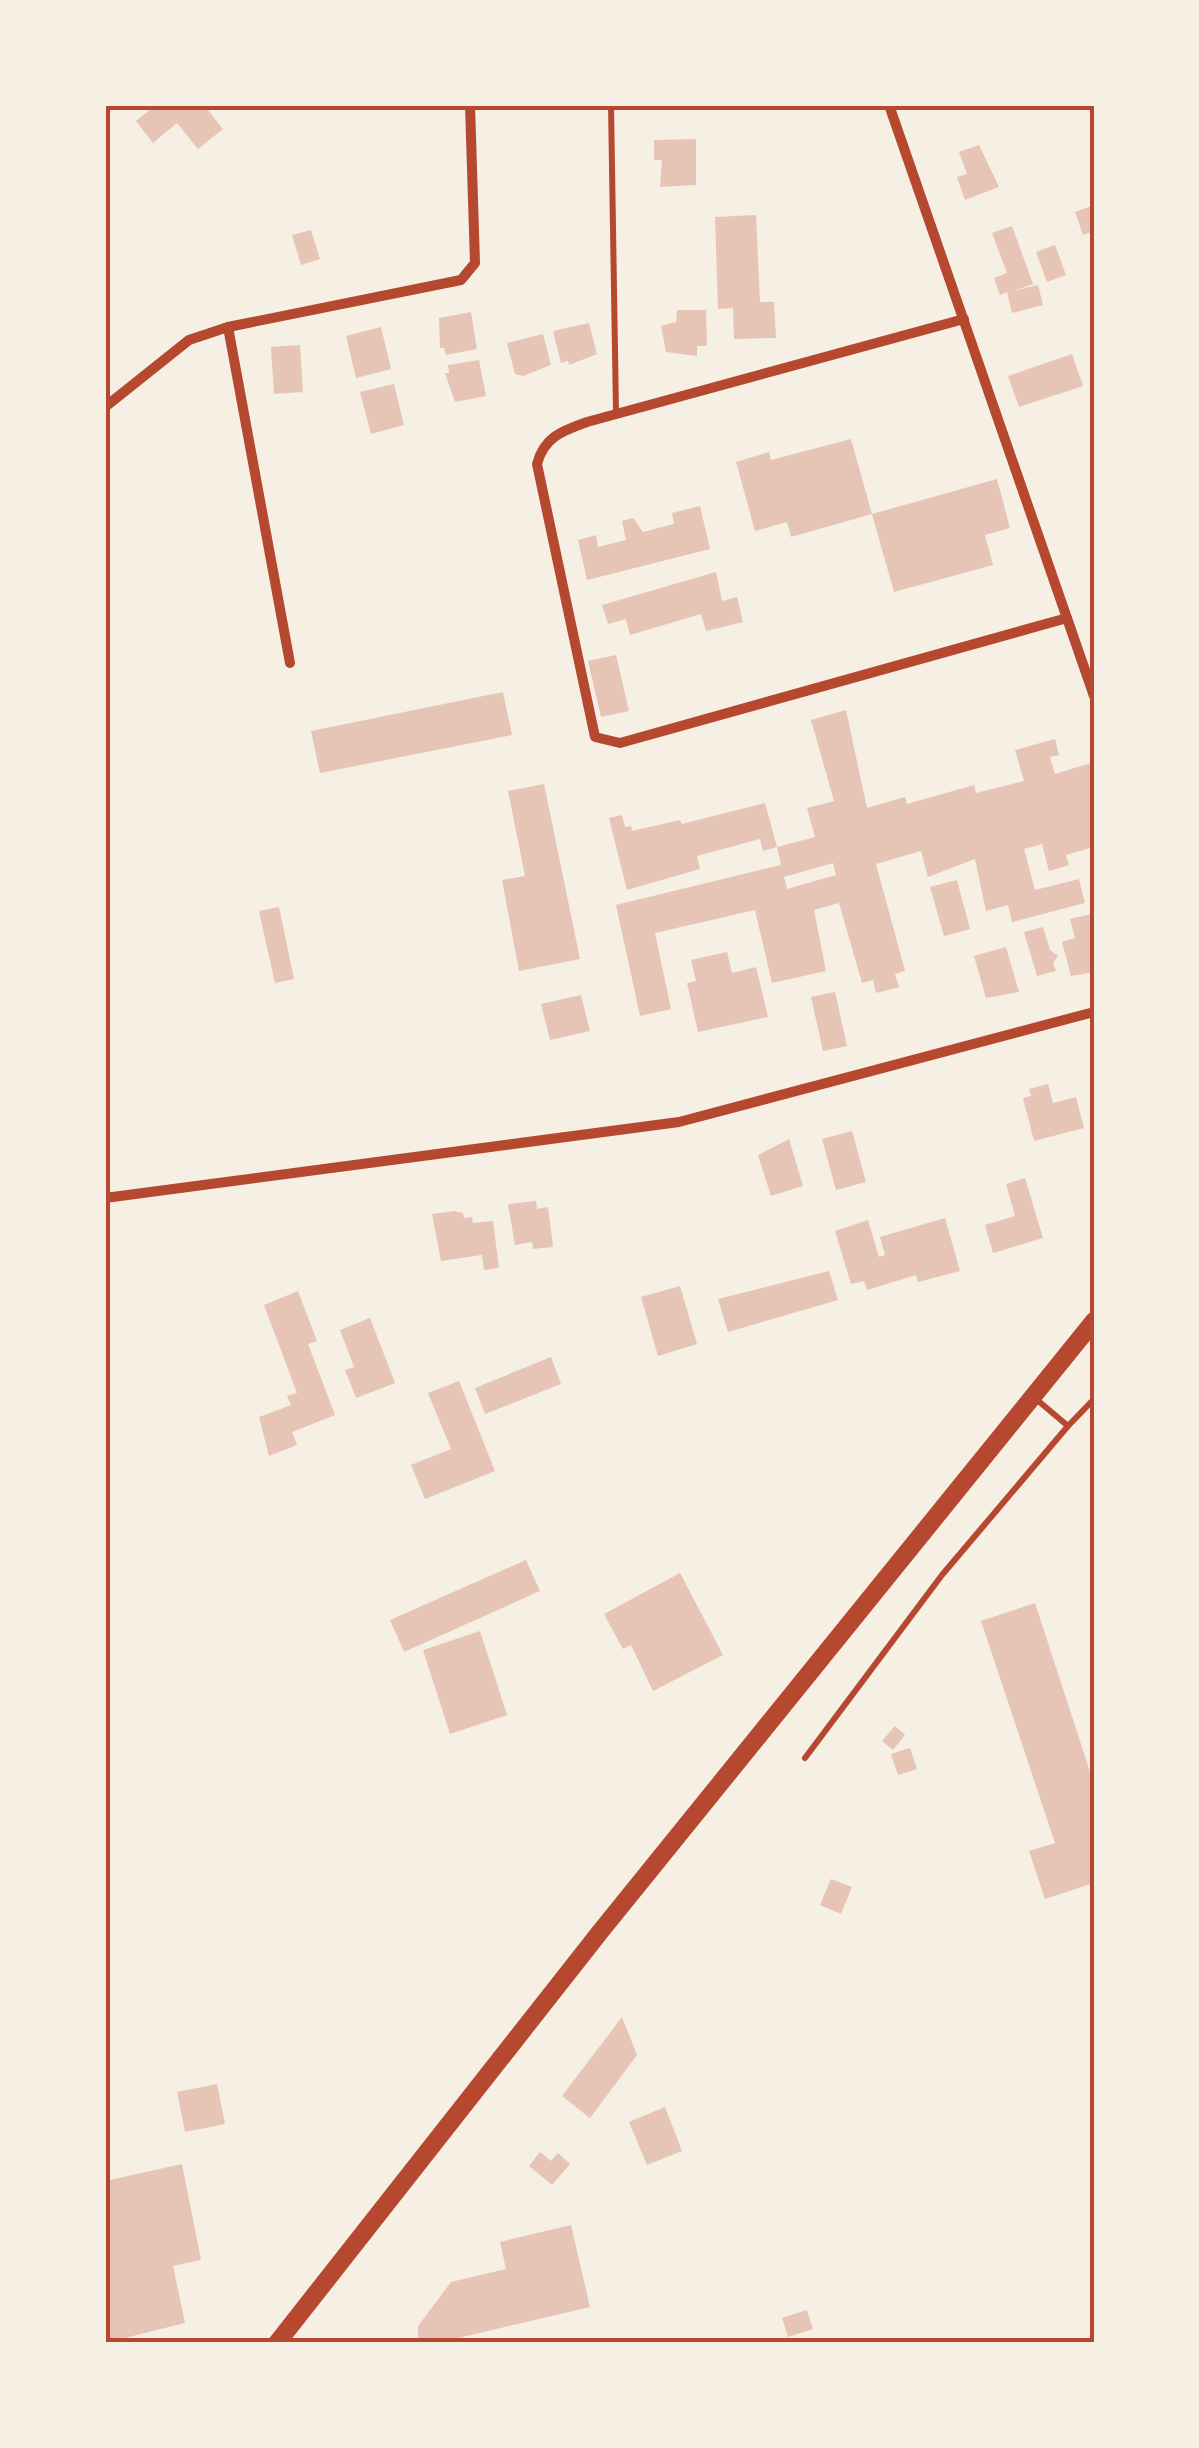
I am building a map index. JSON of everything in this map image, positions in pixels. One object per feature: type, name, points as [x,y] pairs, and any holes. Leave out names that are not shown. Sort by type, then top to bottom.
[{"type":"main road","points":[[277,2343],[600,1932],[1094,1321]]},
{"type":"street","points":[[105,407],[189,340],[228,326],[462,280],[476,264],[470,105]]},
{"type":"street","points":[[888,105],[1094,696]]},
{"type":"street","points":[[964,319],[616,414],[558,432],[542,448],[537,464],[595,736],[620,743],[1067,618]]},
{"type":"street","points":[[228,326],[290,662]]},
{"type":"street","points":[[105,1198],[679,1122],[1094,1012]]},
{"type":"lane","points":[[611,105],[616,414]]},
{"type":"lane","points":[[1032,1396],[1068,1426]]},
{"type":"lane","points":[[805,1758],[942,1576],[1094,1400]]},
{"type":"building","points":[[156,105],[204,105],[223,129],[198,149],[177,123],[153,143],[136,121]]},
{"type":"building","points":[[696,139],[696,185],[660,187],[662,160],[654,160],[654,140]]},
{"type":"building","points":[[979,145],[999,187],[965,200],[957,177],[967,174],[959,152]]},
{"type":"building","points":[[1094,205],[1094,231],[1083,235],[1075,212]]},
{"type":"building","points":[[756,215],[760,302],[774,302],[776,338],[734,339],[733,308],[718,309],[715,217]]},
{"type":"building","points":[[1012,226],[1033,284],[1013,291],[1038,285],[1043,305],[1012,313],[1007,292],[1000,295],[994,278],[1007,273],[992,233]]},
{"type":"building","points":[[311,230],[320,259],[301,265],[292,235]]},
{"type":"building","points":[[1055,245],[1066,275],[1047,282],[1036,252]]},
{"type":"building","points":[[677,310],[706,310],[707,346],[697,346],[697,356],[666,352],[661,326],[676,322]]},
{"type":"building","points":[[471,312],[477,349],[446,355],[444,348],[440,348],[439,318]]},
{"type":"building","points":[[589,323],[597,354],[569,365],[568,361],[561,363],[553,331]]},
{"type":"building","points":[[381,327],[391,369],[356,378],[346,336]]},
{"type":"building","points":[[543,334],[551,365],[523,376],[515,374],[507,343]]},
{"type":"building","points":[[300,345],[303,392],[274,394],[271,347]]},
{"type":"building","points":[[1072,354],[1083,386],[1019,407],[1008,376]]},
{"type":"building","points":[[479,360],[486,396],[455,402],[445,373],[449,373],[448,365]]},
{"type":"building","points":[[394,384],[404,425],[371,434],[360,392]]},
{"type":"building","points":[[851,439],[872,514],[791,537],[787,522],[755,531],[736,462],[769,452],[771,460]]},
{"type":"building","points":[[997,479],[1010,528],[985,535],[993,565],[894,592],[872,514]]},
{"type":"building","points":[[700,506],[710,549],[587,580],[578,540],[596,535],[598,547],[626,540],[622,521],[633,518],[643,532],[674,524],[672,513]]},
{"type":"building","points":[[716,572],[722,601],[737,597],[743,622],[706,631],[701,614],[630,635],[626,619],[608,624],[602,605]]},
{"type":"building","points":[[616,655],[629,711],[601,717],[588,661]]},
{"type":"building","points":[[503,692],[512,735],[320,773],[311,731]]},
{"type":"building","points":[[846,710],[867,808],[905,797],[907,804],[974,785],[976,793],[1024,781],[1015,750],[1055,739],[1059,755],[1050,757],[1055,774],[1094,762],[1094,847],[1066,855],[1069,865],[1049,871],[1042,844],[1024,849],[1035,890],[1079,879],[1085,903],[1012,922],[1008,905],[986,911],[975,859],[928,877],[921,851],[876,864],[905,971],[895,974],[899,987],[876,993],[873,980],[862,983],[839,903],[814,910],[826,971],[772,983],[755,910],[655,933],[671,1009],[640,1016],[616,905],[781,865],[777,847],[815,837],[807,808],[834,801],[811,720]],"holes":[[[833,863],[836,875],[787,889],[784,877]]]},
{"type":"building","points":[[544,784],[580,959],[519,971],[502,880],[525,876],[508,791]]},
{"type":"building","points":[[765,803],[777,847],[763,851],[760,839],[697,856],[700,869],[627,890],[609,818],[622,815],[625,827],[631,826],[632,831],[680,820],[682,824]]},
{"type":"building","points":[[957,880],[970,929],[944,936],[930,887]]},
{"type":"building","points":[[279,907],[294,979],[275,983],[259,911]]},
{"type":"building","points":[[1091,914],[1094,972],[1071,976],[1062,942],[1075,938],[1070,919]]},
{"type":"building","points":[[1043,927],[1050,950],[1058,956],[1053,963],[1056,971],[1037,976],[1024,932]]},
{"type":"building","points":[[1006,947],[1019,992],[986,998],[974,956]]},
{"type":"building","points":[[727,952],[732,973],[756,967],[768,1017],[698,1032],[687,983],[696,981],[691,960]]},
{"type":"building","points":[[835,992],[847,1046],[823,1051],[811,997]]},
{"type":"building","points":[[581,995],[590,1031],[550,1040],[541,1004]]},
{"type":"building","points":[[1048,1084],[1053,1103],[1076,1097],[1084,1128],[1034,1141],[1023,1098],[1031,1096],[1029,1089]]},
{"type":"building","points":[[852,1131],[866,1182],[836,1190],[822,1139]]},
{"type":"building","points":[[789,1139],[803,1186],[771,1196],[758,1155]]},
{"type":"building","points":[[1025,1178],[1043,1238],[993,1253],[985,1225],[1015,1216],[1006,1184]]},
{"type":"building","points":[[536,1201],[537,1209],[548,1207],[553,1247],[533,1249],[532,1242],[515,1245],[508,1204]]},
{"type":"building","points":[[463,1213],[464,1218],[472,1217],[473,1223],[493,1221],[499,1268],[484,1270],[482,1255],[441,1261],[432,1214]]},
{"type":"building","points":[[945,1218],[960,1271],[918,1282],[916,1275],[867,1290],[864,1281],[851,1284],[835,1231],[868,1220],[879,1257],[885,1255],[880,1237]]},
{"type":"building","points":[[829,1271],[838,1300],[728,1332],[718,1299]]},
{"type":"building","points":[[680,1286],[697,1344],[658,1356],[641,1297]]},
{"type":"building","points":[[298,1291],[317,1341],[308,1344],[335,1415],[292,1432],[297,1445],[269,1456],[259,1417],[291,1405],[287,1396],[297,1393],[264,1305]]},
{"type":"building","points":[[370,1318],[395,1383],[356,1398],[345,1370],[354,1367],[340,1330]]},
{"type":"building","points":[[551,1357],[561,1384],[485,1414],[475,1388]]},
{"type":"building","points":[[459,1381],[495,1471],[425,1499],[411,1465],[451,1449],[428,1393]]},
{"type":"building","points":[[526,1560],[540,1591],[404,1652],[390,1620]]},
{"type":"building","points":[[680,1573],[723,1655],[653,1691],[631,1645],[623,1649],[604,1614]]},
{"type":"building","points":[[1035,1603],[1094,1784],[1094,1883],[1045,1899],[1029,1851],[1055,1843],[981,1621]]},
{"type":"building","points":[[480,1631],[507,1715],[450,1734],[423,1650]]},
{"type":"building","points":[[895,1726],[905,1735],[893,1750],[882,1741]]},
{"type":"building","points":[[910,1748],[917,1769],[898,1775],[891,1754]]},
{"type":"building","points":[[831,1879],[852,1887],[841,1914],[820,1905]]},
{"type":"building","points":[[622,2017],[637,2055],[590,2118],[562,2096]]},
{"type":"building","points":[[217,2084],[225,2124],[185,2132],[177,2092]]},
{"type":"building","points":[[665,2107],[682,2151],[647,2165],[629,2122]]},
{"type":"building","points":[[540,2152],[551,2161],[558,2153],[570,2164],[552,2185],[529,2166]]},
{"type":"building","points":[[182,2164],[201,2260],[173,2266],[185,2323],[105,2343],[105,2181]]},
{"type":"building","points":[[571,2225],[590,2307],[437,2343],[418,2339],[418,2326],[451,2282],[506,2269],[500,2242]]},
{"type":"building","points":[[807,2310],[813,2329],[788,2337],[782,2318]]}]
